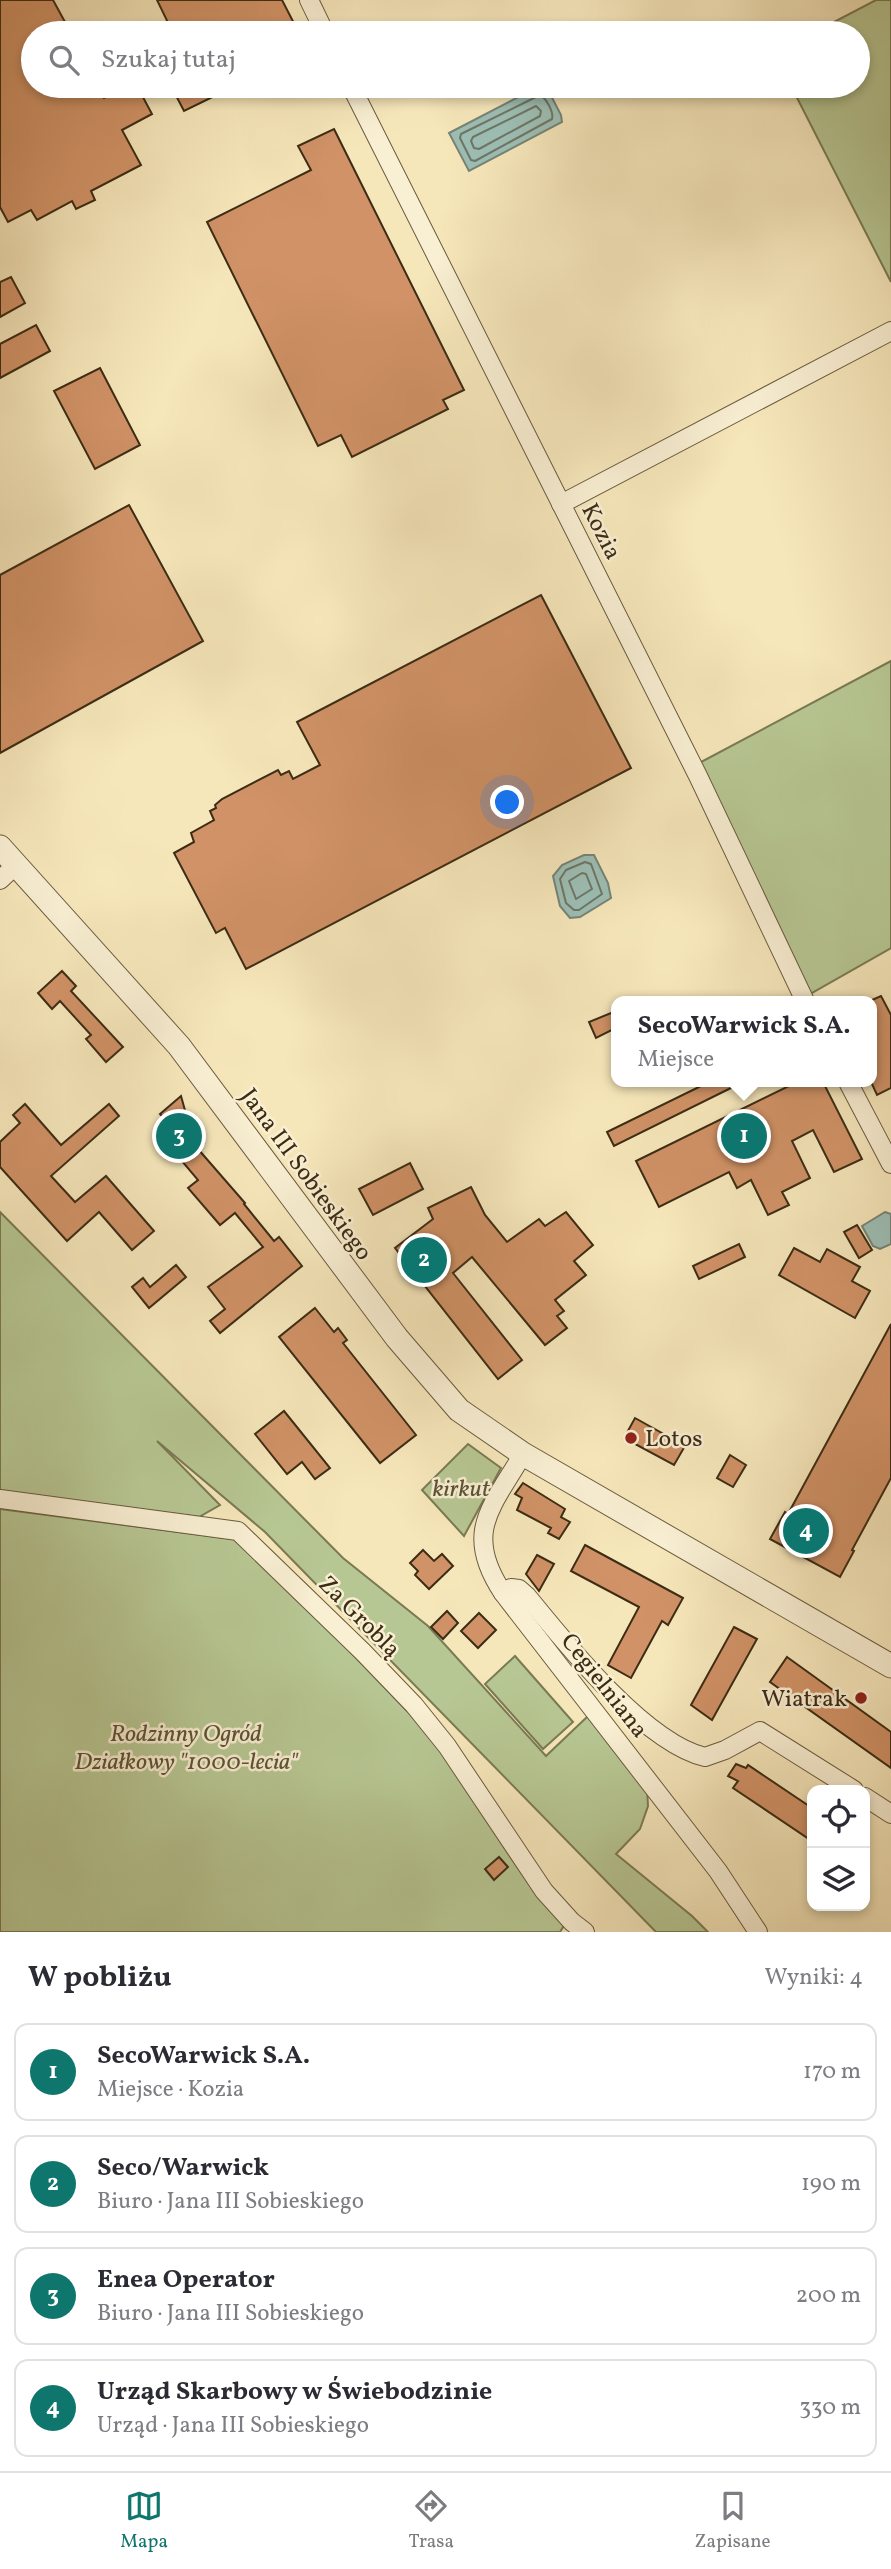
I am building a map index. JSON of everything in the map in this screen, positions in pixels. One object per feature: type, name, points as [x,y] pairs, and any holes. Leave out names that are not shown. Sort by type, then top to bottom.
[{"type":"street","points":[[309,0],[319,21]]},
{"type":"street","name":"Kozia","points":[[357,98],[698,776],[803,996]]},
{"type":"street","points":[[561,504],[891,331]]},
{"type":"street","name":"Jana III Sobieskiego","points":[[0,847],[8,873],[179,1046],[336,1258],[437,1387],[459,1410],[523,1454],[891,1666]]},
{"type":"street","points":[[851,1087],[891,1164]]},
{"type":"street","name":"Cegielniana","points":[[523,1454],[493,1506],[482,1538],[482,1549],[488,1568],[503,1593],[718,1871],[758,1932]]},
{"type":"street","name":"Za Groblą","points":[[0,1499],[238,1531],[414,1705],[447,1746],[544,1891],[572,1922],[585,1932]]},
{"type":"street","points":[[503,1593],[511,1588],[519,1589],[601,1682],[663,1736],[685,1749],[705,1757],[725,1750],[760,1731],[845,1785]]},
{"type":"street","points":[[870,1800],[891,1814]]},
{"type":"green space","points":[[876,0],[891,0],[891,282],[797,98],[870,98],[870,21],[836,21]]},
{"type":"green space","points":[[891,661],[891,948],[810,994],[698,768],[701,762]]},
{"type":"green space","points":[[0,1212],[343,1558],[428,1626],[546,1756],[588,1716],[647,1787],[648,1806],[640,1829],[616,1854],[708,1932],[656,1932],[265,1532],[157,1441],[220,1505],[199,1517],[0,1491]]},
{"type":"green space","name":"kirkut","points":[[468,1444],[501,1468],[464,1536],[422,1490]]},
{"type":"green space","name":"Rodzinny Ogród Działkowy \"1000-lecia\"","points":[[0,1509],[233,1539],[243,1545],[294,1593],[410,1714],[445,1756],[565,1924],[560,1932],[0,1932]]},
{"type":"green space","points":[[515,1656],[573,1722],[543,1749],[485,1684]]},
{"type":"water","points":[[516,98],[552,98],[562,122],[469,171],[449,133]]},
{"type":"water","points":[[584,855],[594,855],[608,883],[611,898],[580,917],[570,918],[560,906],[553,876],[562,865]]},
{"type":"water","points":[[885,1212],[891,1214],[891,1244],[880,1249],[873,1246],[862,1226]]},
{"type":"building","points":[[0,0],[53,0],[64,21],[21,21],[21,98],[143,98],[152,114],[122,130],[141,165],[91,191],[95,200],[76,209],[72,201],[37,220],[31,210],[8,222],[0,207]]},
{"type":"building","points":[[157,0],[282,0],[293,21],[167,21]]},
{"type":"building","points":[[177,98],[211,98],[184,111]]},
{"type":"building","points":[[334,129],[464,390],[443,400],[448,409],[352,457],[341,435],[318,446],[207,222],[311,170],[298,146]]},
{"type":"building","points":[[11,277],[25,303],[0,317],[0,282]]},
{"type":"building","points":[[36,325],[50,351],[0,378],[0,344]]},
{"type":"building","points":[[100,368],[140,445],[95,469],[54,391]]},
{"type":"building","points":[[129,505],[203,641],[0,753],[0,575]]},
{"type":"building","points":[[541,595],[631,768],[246,969],[225,928],[216,933],[174,853],[194,842],[191,833],[214,820],[210,811],[216,808],[215,805],[222,799],[278,770],[281,775],[289,771],[293,779],[320,765],[297,722]]},
{"type":"building","points":[[62,971],[76,986],[71,991],[123,1047],[106,1062],[86,1039],[91,1035],[60,1001],[52,1009],[38,993]]},
{"type":"building","points":[[881,996],[891,1015],[891,1088],[877,1095],[873,1087],[877,1087],[877,998]]},
{"type":"building","points":[[611,1013],[611,1030],[596,1038],[589,1022]]},
{"type":"building","points":[[699,1087],[733,1087],[614,1146],[607,1132]]},
{"type":"building","points":[[787,1087],[826,1087],[862,1159],[834,1172],[813,1130],[792,1141],[810,1178],[782,1192],[789,1205],[768,1215],[751,1180],[737,1188],[729,1172],[659,1207],[636,1161]]},
{"type":"building","points":[[181,1096],[186,1114],[181,1117],[204,1143],[198,1149],[274,1241],[279,1237],[302,1266],[220,1333],[210,1321],[225,1309],[208,1287],[263,1247],[235,1213],[220,1225],[188,1188],[198,1180],[155,1129],[166,1120],[160,1114]]},
{"type":"building","points":[[25,1104],[61,1145],[109,1104],[119,1116],[51,1176],[75,1202],[106,1176],[154,1231],[132,1250],[99,1212],[67,1241],[0,1167],[0,1142],[20,1123],[13,1115]]},
{"type":"building","points":[[410,1163],[423,1189],[373,1215],[359,1189]]},
{"type":"building","points":[[471,1187],[485,1215],[507,1242],[539,1219],[545,1226],[566,1212],[593,1245],[574,1261],[586,1275],[555,1300],[564,1311],[557,1316],[567,1328],[545,1345],[472,1257],[453,1273],[522,1360],[498,1379],[395,1248],[433,1219],[428,1208]]},
{"type":"building","points":[[857,1225],[872,1250],[859,1258],[844,1232]]},
{"type":"building","points":[[739,1244],[745,1257],[699,1279],[693,1266]]},
{"type":"building","points":[[794,1248],[820,1262],[827,1249],[860,1267],[852,1281],[870,1291],[855,1318],[779,1275]]},
{"type":"building","points":[[176,1265],[186,1277],[149,1308],[132,1287],[143,1278],[150,1287]]},
{"type":"building","points":[[315,1308],[334,1332],[338,1328],[347,1340],[343,1343],[416,1435],[380,1463],[279,1337]]},
{"type":"building","points":[[891,1324],[891,1478],[840,1577],[770,1539],[785,1512],[788,1514]]},
{"type":"building","points":[[284,1411],[330,1468],[315,1479],[302,1462],[287,1474],[255,1434]]},
{"type":"building","points":[[635,1418],[685,1446],[674,1465],[624,1438]]},
{"type":"building","points":[[730,1455],[746,1465],[733,1487],[717,1478]]},
{"type":"building","points":[[523,1483],[565,1509],[561,1517],[570,1522],[559,1539],[548,1533],[551,1528],[517,1510],[522,1498],[515,1494]]},
{"type":"building","points":[[585,1545],[683,1598],[668,1625],[662,1621],[631,1678],[608,1665],[639,1607],[571,1571]]},
{"type":"building","points":[[423,1550],[434,1561],[442,1554],[453,1566],[429,1589],[415,1575],[418,1571],[410,1563]]},
{"type":"building","points":[[537,1555],[554,1564],[539,1591],[526,1574]]},
{"type":"building","points":[[447,1611],[458,1623],[443,1639],[431,1627]]},
{"type":"building","points":[[479,1613],[496,1630],[478,1648],[461,1631]]},
{"type":"building","points":[[734,1627],[757,1639],[712,1720],[691,1705]]},
{"type":"building","points":[[787,1657],[891,1732],[891,1768],[770,1682]]},
{"type":"building","points":[[736,1764],[746,1768],[748,1765],[807,1805],[807,1838],[733,1788],[738,1781],[728,1776]]},
{"type":"building","points":[[499,1857],[508,1867],[494,1880],[485,1869]]},
{"type":"place","name":"Enea Operator","points":[[179,1136]]},
{"type":"place","name":"SecoWarwick S.A.","points":[[744,1136]]},
{"type":"place","name":"Seco/Warwick","points":[[424,1260]]},
{"type":"place","name":"Lotos","points":[[631,1438]]},
{"type":"place","name":"Urząd Skarbowy w Świebodzinie","points":[[806,1531]]},
{"type":"place","name":"Wiatrak","points":[[861,1698]]}]
